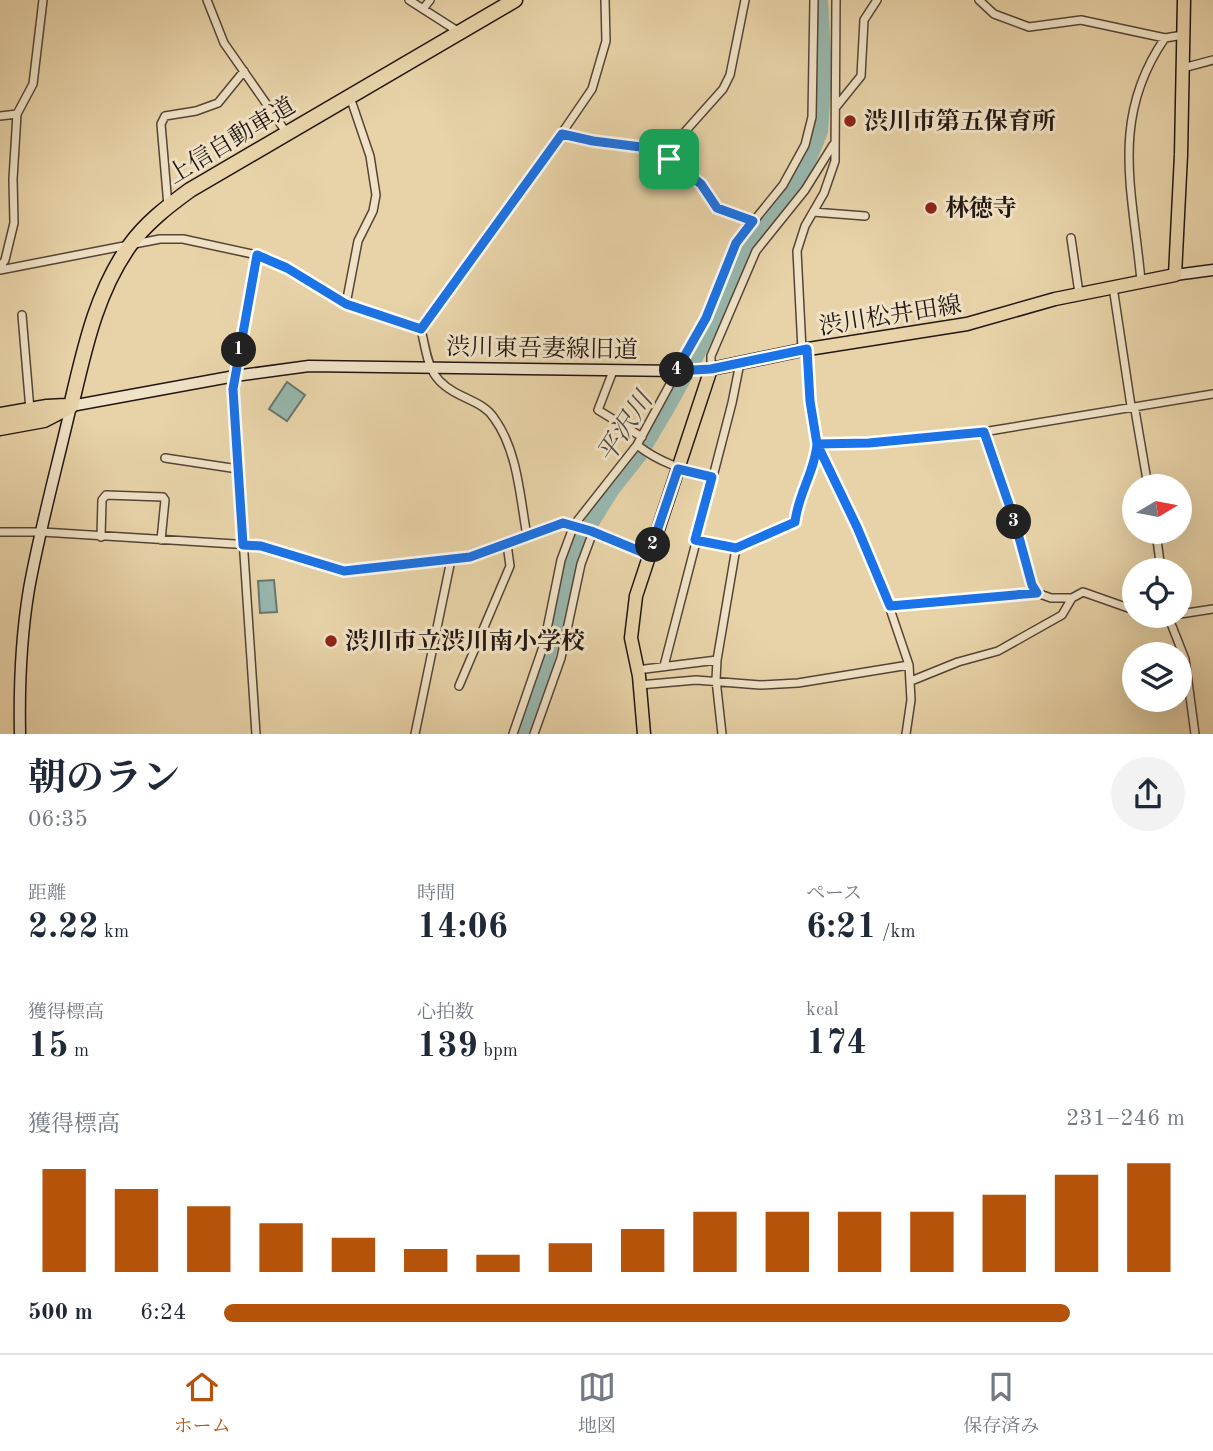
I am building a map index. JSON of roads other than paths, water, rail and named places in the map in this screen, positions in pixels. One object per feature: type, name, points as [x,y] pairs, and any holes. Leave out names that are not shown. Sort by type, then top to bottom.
[{"type":"highway","name":"上信自動車道","points":[[71,406],[97,307],[130,245],[168,206],[286,132],[514,0]]},
{"type":"highway","points":[[0,415],[71,406]]},
{"type":"highway","points":[[0,428],[44,419],[71,406]]},
{"type":"main road","points":[[1175,275],[1184,0]]},
{"type":"main road","name":"渋川松井田線","points":[[705,370],[804,350],[967,324],[1079,293],[1175,275]]},
{"type":"main road","points":[[643,733],[631,624],[636,596],[678,469],[705,370]]},
{"type":"street","points":[[0,269],[5,260],[14,223],[13,179],[18,114],[33,84],[43,0]]},
{"type":"street","points":[[207,0],[224,43],[286,132]]},
{"type":"street","points":[[409,0],[460,32]]},
{"type":"street","points":[[423,9],[430,0]]},
{"type":"street","points":[[527,536],[510,451],[495,419],[480,405],[443,387],[430,367],[421,329],[592,89],[606,41],[605,0]]},
{"type":"street","points":[[669,159],[676,153],[682,135],[723,89],[730,75],[745,0]]},
{"type":"street","points":[[513,733],[544,644],[561,560],[576,526],[638,446],[706,318],[736,243],[783,185],[805,145],[812,117],[814,0]]},
{"type":"street","points":[[695,540],[736,548],[795,522],[807,477],[816,458],[817,444],[804,350],[797,251],[805,226],[824,193],[835,161],[836,0]]},
{"type":"street","points":[[836,108],[861,76],[864,20],[877,0]]},
{"type":"street","points":[[979,0],[995,14],[1029,27],[1081,20],[1165,37],[1183,35]]},
{"type":"street","points":[[1141,281],[1130,194],[1128,136],[1135,98],[1150,59],[1165,37]]},
{"type":"street","points":[[1183,68],[1213,60]]},
{"type":"street","points":[[168,206],[161,124],[165,116],[196,111],[218,103],[244,71]]},
{"type":"street","points":[[346,304],[358,241],[373,211],[376,195],[370,156],[350,96]]},
{"type":"street","points":[[0,116],[18,114]]},
{"type":"street","points":[[562,134],[641,147],[669,159],[701,184],[717,208],[753,221]]},
{"type":"street","points":[[678,371],[705,370],[756,251],[805,190],[834,144]]},
{"type":"street","points":[[813,212],[865,216]]},
{"type":"street","points":[[1071,238],[1079,293]]},
{"type":"street","points":[[0,269],[160,239],[183,239],[257,255],[287,268],[346,304],[421,329]]},
{"type":"street","points":[[256,733],[233,389],[257,255]]},
{"type":"street","points":[[1175,275],[1213,270]]},
{"type":"street","points":[[1113,286],[1131,406],[1135,410],[1146,474]]},
{"type":"street","points":[[22,315],[30,410]]},
{"type":"street","points":[[664,666],[740,362]]},
{"type":"street","name":"渋川東吾妻線旧道","points":[[71,406],[235,376],[309,366],[678,371]]},
{"type":"street","points":[[613,370],[598,410],[642,437]]},
{"type":"street","points":[[817,444],[869,443],[984,432],[1213,394]]},
{"type":"street","points":[[20,733],[19,692],[29,588],[71,406]]},
{"type":"street","points":[[984,432],[1014,519],[1032,585],[1037,593]]},
{"type":"street","points":[[817,444],[857,527],[890,606],[909,665],[911,681],[906,733]]},
{"type":"street","points":[[638,446],[678,469],[712,477]]},
{"type":"street","points":[[165,458],[238,469]]},
{"type":"street","points":[[101,537],[102,500],[106,495],[163,497],[165,500],[161,540]]},
{"type":"street","points":[[0,532],[42,532],[261,546],[344,571],[470,557],[563,523],[649,555]]},
{"type":"street","points":[[534,733],[561,658],[581,564],[592,532]]},
{"type":"street","points":[[459,686],[510,566],[507,544]]},
{"type":"street","points":[[722,733],[716,680],[717,660],[736,548]]},
{"type":"street","points":[[415,733],[452,560]]},
{"type":"street","points":[[890,606],[1037,593],[1051,598],[1072,598],[1083,592],[1122,606]]},
{"type":"street","points":[[911,681],[958,662],[998,651],[1062,615],[1072,598]]},
{"type":"street","points":[[1192,612],[1213,609]]},
{"type":"street","points":[[1173,628],[1185,659],[1195,733]]},
{"type":"street","points":[[637,670],[717,660]]},
{"type":"street","points":[[639,685],[716,680],[760,685],[794,683],[909,665]]},
{"type":"water","points":[[287,382],[305,395],[287,421],[269,409]]},
{"type":"water","points":[[274,580],[277,612],[260,613],[258,581]]},
{"type":"waterway","name":"平沢川","points":[[522,734],[538,691],[579,542],[612,489],[639,455],[664,413],[699,350],[747,246],[780,207],[803,173],[813,149],[820,131],[824,72],[820,0]]},
{"type":"place","name":"渋川市第五保育所","points":[[850,121]]},
{"type":"place","name":"林徳寺","points":[[931,208]]},
{"type":"place","name":"渋川市立渋川南小学校","points":[[331,641]]}]
